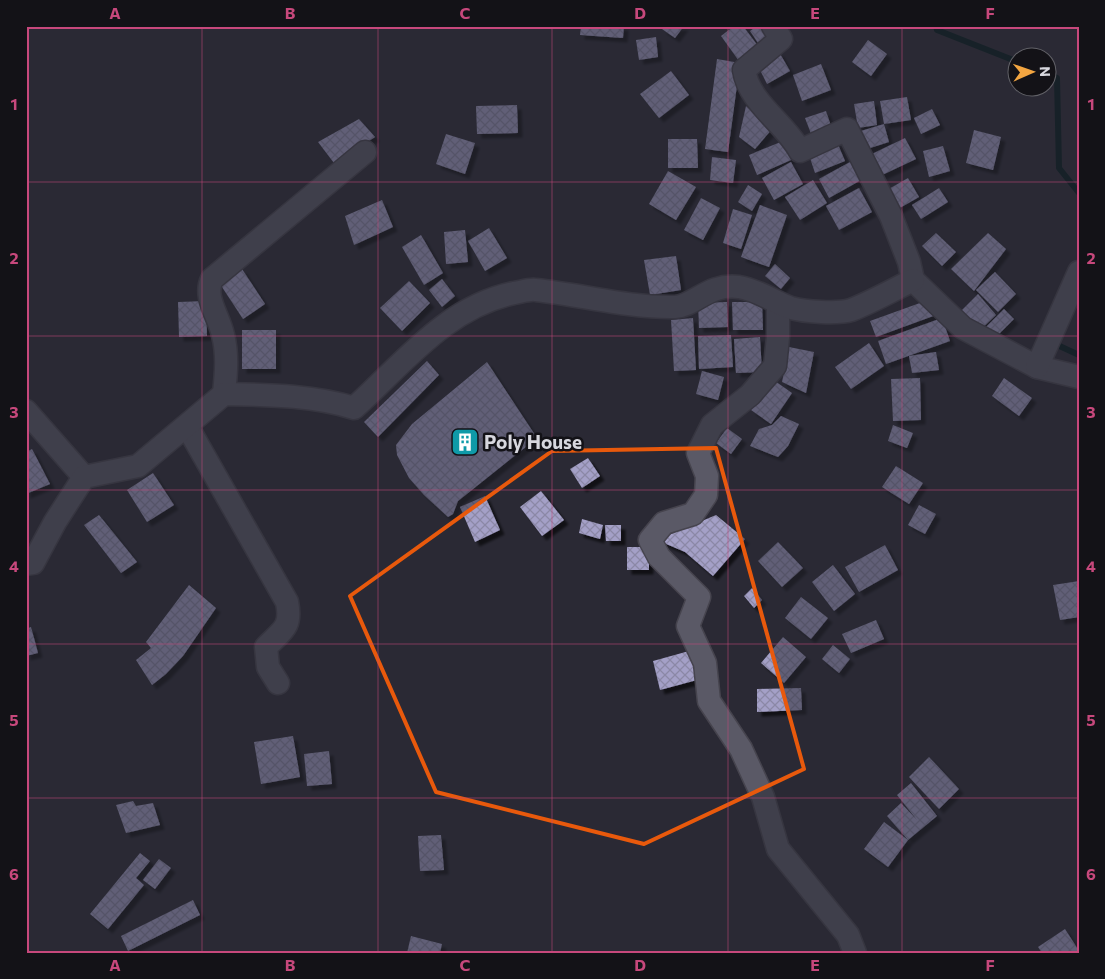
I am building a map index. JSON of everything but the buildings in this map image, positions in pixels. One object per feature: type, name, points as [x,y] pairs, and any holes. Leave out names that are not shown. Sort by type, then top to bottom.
[{"type":"street","points":[[773,26],[781,39],[744,70],[746,83],[770,114],[792,137],[800,151],[847,129],[891,216],[913,280],[963,328],[1037,367],[1079,377]]},
{"type":"street","points":[[224,394],[227,360],[223,334],[208,291],[212,279],[365,152]]},
{"type":"street","points":[[1037,367],[1079,272]]},
{"type":"street","points":[[26,564],[33,563],[55,522],[84,477],[138,466],[224,394],[281,396],[334,402],[354,408],[375,389],[394,366],[459,313],[498,297],[534,290],[617,302],[678,307],[716,287],[738,287],[753,290],[778,303],[803,312],[849,310],[913,280]]},
{"type":"street","points":[[778,303],[778,337],[775,366],[750,395],[712,425],[698,453],[707,476],[706,495],[693,514],[664,522],[650,540],[659,557],[700,597],[688,626],[705,663],[709,701],[745,757],[763,797],[778,848],[848,935],[855,953]]},
{"type":"street","points":[[26,411],[84,477]]},
{"type":"street","points":[[187,426],[287,602],[290,617],[286,627],[266,647],[268,667],[278,683]]},
{"type":"highlighted area","points":[[716,448],[804,769],[644,844],[436,792],[350,596],[552,451]]},
{"type":"waterway","points":[[936,26],[937,30],[1008,58]]},
{"type":"waterway","points":[[1057,98],[1059,168],[1079,193]]},
{"type":"waterway","points":[[1053,343],[1079,355]]},
{"type":"place","name":"Poly House","points":[[465,442]]}]
